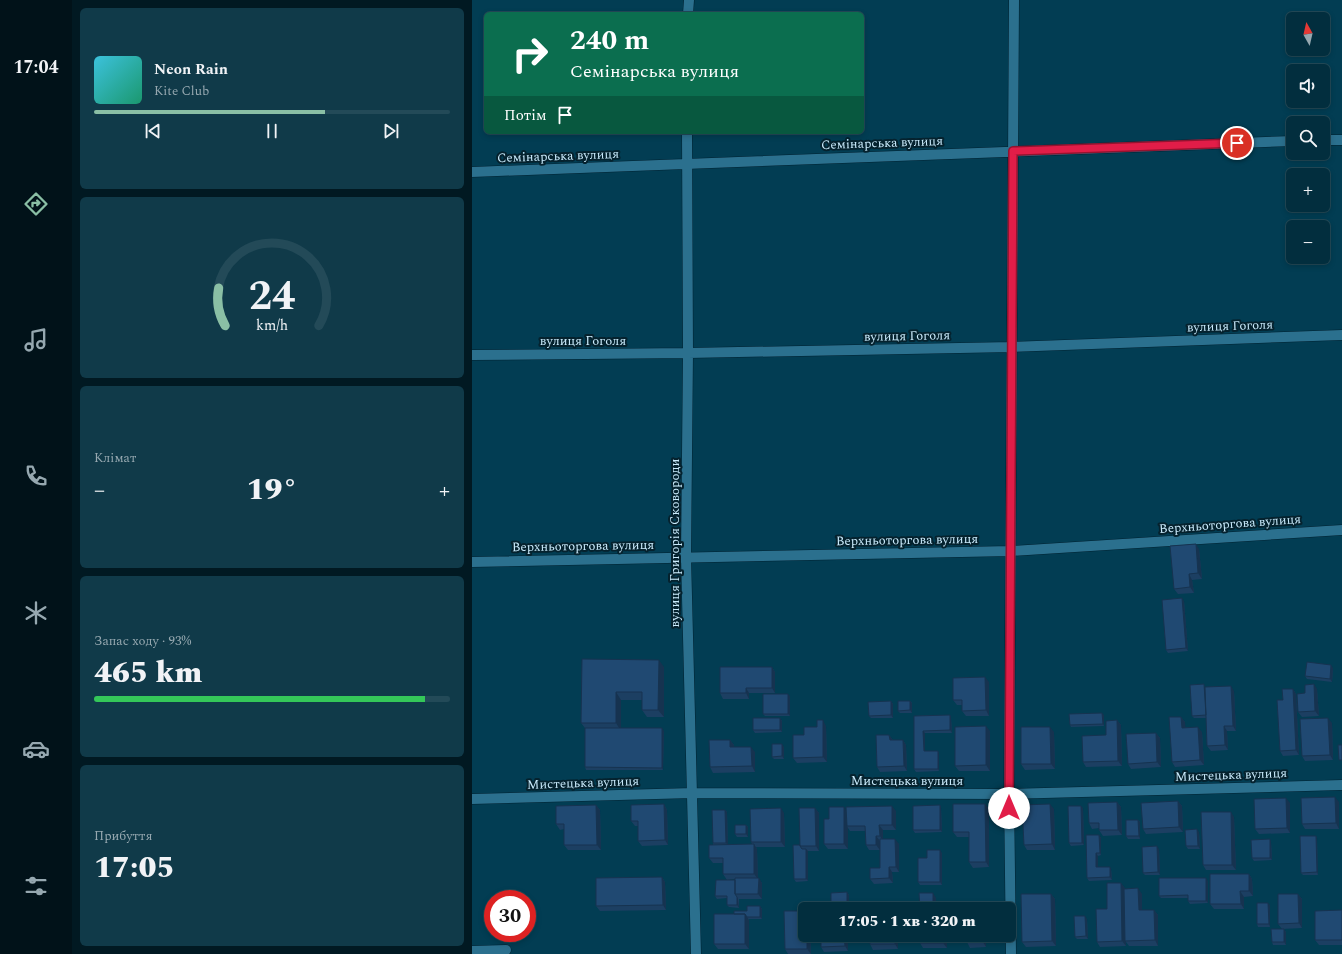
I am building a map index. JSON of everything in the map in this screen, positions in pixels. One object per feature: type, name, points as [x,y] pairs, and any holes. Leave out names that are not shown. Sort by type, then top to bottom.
[{"type":"street","points":[[688,12],[689,0]]},
{"type":"street","points":[[1011,954],[1009,794],[1014,0]]},
{"type":"street","name":"вулиця Григорія Сковороди","points":[[687,134],[688,353],[686,557],[696,954]]},
{"type":"street","points":[[1330,140],[1342,140]]},
{"type":"street","name":"Семінарська вулиця","points":[[472,172],[1013,151],[1286,142]]},
{"type":"street","name":"вулиця Гоголя","points":[[472,355],[1012,347],[1342,335]]},
{"type":"street","name":"Верхньоторгова вулиця","points":[[472,562],[1011,551],[1342,530]]},
{"type":"street","name":"Мистецька вулиця","points":[[472,799],[693,792],[1009,794],[1342,785]]},
{"type":"street","points":[[472,951],[506,950]]},
{"type":"building","points":[[1196,544],[1198,573],[1189,574],[1190,587],[1174,589],[1170,546]]},
{"type":"building","points":[[1182,598],[1186,648],[1166,650],[1162,600]]},
{"type":"building","points":[[582,659],[659,660],[658,710],[642,710],[642,692],[616,692],[616,723],[581,723]]},
{"type":"building","points":[[1307,662],[1331,665],[1330,679],[1305,676]]},
{"type":"building","points":[[720,667],[772,667],[772,688],[746,688],[746,693],[720,693]]},
{"type":"building","points":[[985,677],[986,710],[962,711],[962,700],[953,700],[953,678]]},
{"type":"building","points":[[1204,684],[1206,715],[1192,716],[1190,685]]},
{"type":"building","points":[[1314,684],[1315,711],[1298,712],[1297,694],[1305,693],[1305,685]]},
{"type":"building","points":[[1231,686],[1233,726],[1224,726],[1225,745],[1207,746],[1205,687]]},
{"type":"building","points":[[1282,689],[1293,689],[1296,750],[1280,751],[1277,700],[1283,700]]},
{"type":"building","points":[[763,694],[788,694],[788,714],[763,714]]},
{"type":"building","points":[[891,701],[891,715],[869,716],[868,702]]},
{"type":"building","points":[[898,701],[910,701],[910,710],[898,711]]},
{"type":"building","points":[[1102,713],[1103,724],[1070,725],[1069,714]]},
{"type":"building","points":[[950,715],[950,730],[923,731],[924,751],[938,751],[938,769],[914,769],[914,716]]},
{"type":"building","points":[[1169,717],[1181,717],[1182,728],[1198,727],[1200,760],[1172,762]]},
{"type":"building","points":[[753,718],[780,718],[780,730],[753,730]]},
{"type":"building","points":[[1328,718],[1330,755],[1302,756],[1300,719]]},
{"type":"building","points":[[817,720],[823,720],[823,757],[793,758],[793,735],[804,735],[804,727],[817,727]]},
{"type":"building","points":[[1117,720],[1118,761],[1083,762],[1082,736],[1106,735],[1106,721]]},
{"type":"building","points":[[986,726],[986,765],[955,766],[955,727]]},
{"type":"building","points":[[1021,727],[1050,727],[1051,764],[1021,764]]},
{"type":"building","points":[[585,728],[662,728],[662,768],[585,767]]},
{"type":"building","points":[[1156,733],[1157,762],[1128,764],[1126,734]]},
{"type":"building","points":[[876,735],[889,735],[890,740],[903,740],[904,766],[877,767]]},
{"type":"building","points":[[709,740],[730,740],[730,747],[751,747],[752,766],[710,767]]},
{"type":"building","points":[[772,744],[782,744],[782,756],[772,757]]},
{"type":"building","points":[[1338,745],[1342,745],[1342,760],[1339,760]]},
{"type":"building","points":[[1335,797],[1336,823],[1302,824],[1301,798]]},
{"type":"building","points":[[1286,798],[1287,828],[1255,829],[1254,799]]},
{"type":"building","points":[[1178,801],[1179,827],[1143,829],[1141,803]]},
{"type":"building","points":[[1117,802],[1118,830],[1099,830],[1099,823],[1089,823],[1088,803]]},
{"type":"building","points":[[664,804],[665,840],[638,841],[638,821],[631,821],[631,805]]},
{"type":"building","points":[[953,804],[985,804],[986,862],[969,862],[969,832],[953,832]]},
{"type":"building","points":[[1050,804],[1052,844],[1024,845],[1022,805]]},
{"type":"building","points":[[596,805],[597,845],[564,845],[564,824],[556,824],[556,806]]},
{"type":"building","points":[[940,805],[940,830],[913,830],[913,806]]},
{"type":"building","points":[[892,806],[892,825],[879,825],[880,836],[876,836],[876,845],[866,845],[865,826],[847,826],[846,807]]},
{"type":"building","points":[[1068,806],[1081,806],[1082,843],[1069,843]]},
{"type":"building","points":[[829,807],[844,807],[844,844],[824,844],[824,819],[829,819]]},
{"type":"building","points":[[781,808],[781,842],[751,842],[750,809]]},
{"type":"building","points":[[799,808],[815,808],[816,846],[800,846]]},
{"type":"building","points":[[712,810],[725,810],[726,843],[713,843]]},
{"type":"building","points":[[1201,812],[1231,812],[1232,865],[1203,865]]},
{"type":"building","points":[[1126,820],[1138,820],[1139,836],[1126,836]]},
{"type":"building","points":[[735,825],[746,825],[746,834],[735,834]]},
{"type":"building","points":[[1197,829],[1198,846],[1186,846],[1185,830]]},
{"type":"building","points":[[1086,835],[1099,835],[1100,853],[1096,853],[1096,867],[1110,867],[1110,877],[1087,878]]},
{"type":"building","points":[[1300,836],[1316,836],[1317,872],[1301,873]]},
{"type":"building","points":[[880,839],[895,839],[896,867],[889,867],[889,878],[870,879],[870,868],[880,868]]},
{"type":"building","points":[[1270,839],[1270,858],[1252,858],[1251,840]]},
{"type":"building","points":[[754,844],[754,874],[723,874],[723,858],[709,858],[709,845]]},
{"type":"building","points":[[793,845],[800,845],[802,849],[806,849],[806,879],[794,879]]},
{"type":"building","points":[[1157,846],[1158,872],[1143,873],[1142,847]]},
{"type":"building","points":[[927,850],[940,850],[940,882],[918,882],[918,858],[927,858]]},
{"type":"building","points":[[1210,874],[1249,874],[1249,891],[1240,891],[1241,904],[1210,904]]},
{"type":"building","points":[[662,877],[663,905],[596,906],[596,878]]},
{"type":"building","points":[[735,878],[759,878],[758,894],[735,894]]},
{"type":"building","points":[[1159,878],[1206,878],[1206,901],[1188,901],[1188,895],[1159,896]]},
{"type":"building","points":[[716,880],[735,880],[737,905],[727,905],[727,896],[715,896]]},
{"type":"building","points":[[1107,883],[1121,883],[1122,941],[1097,942],[1096,909],[1107,909]]},
{"type":"building","points":[[1138,888],[1139,910],[1154,910],[1155,940],[1125,941],[1124,889]]},
{"type":"building","points":[[847,892],[847,902],[831,902],[831,893]]},
{"type":"building","points":[[919,893],[933,893],[933,902],[920,902]]},
{"type":"building","points":[[1021,894],[1051,894],[1052,941],[1022,942]]},
{"type":"building","points":[[1278,894],[1298,894],[1299,923],[1278,924]]},
{"type":"building","points":[[1257,903],[1268,903],[1269,924],[1257,924]]},
{"type":"building","points":[[747,906],[760,906],[760,917],[747,917],[745,914],[734,914],[734,911],[747,911]]},
{"type":"building","points":[[1342,910],[1342,940],[1315,940],[1315,911]]},
{"type":"building","points":[[784,911],[798,911],[798,942],[807,942],[807,949],[785,949]]},
{"type":"building","points":[[714,914],[745,914],[745,944],[714,944]]},
{"type":"building","points":[[1074,916],[1085,916],[1086,936],[1075,937]]},
{"type":"building","points":[[1271,929],[1284,929],[1284,942],[1272,942]]},
{"type":"building","points":[[821,942],[845,942],[845,946],[821,947]]},
{"type":"building","points":[[870,942],[895,942],[895,944],[870,944]]},
{"type":"building","points":[[920,942],[943,942],[943,943]]},
{"type":"route","points":[[1009,808],[1013,151],[1237,143]]}]
